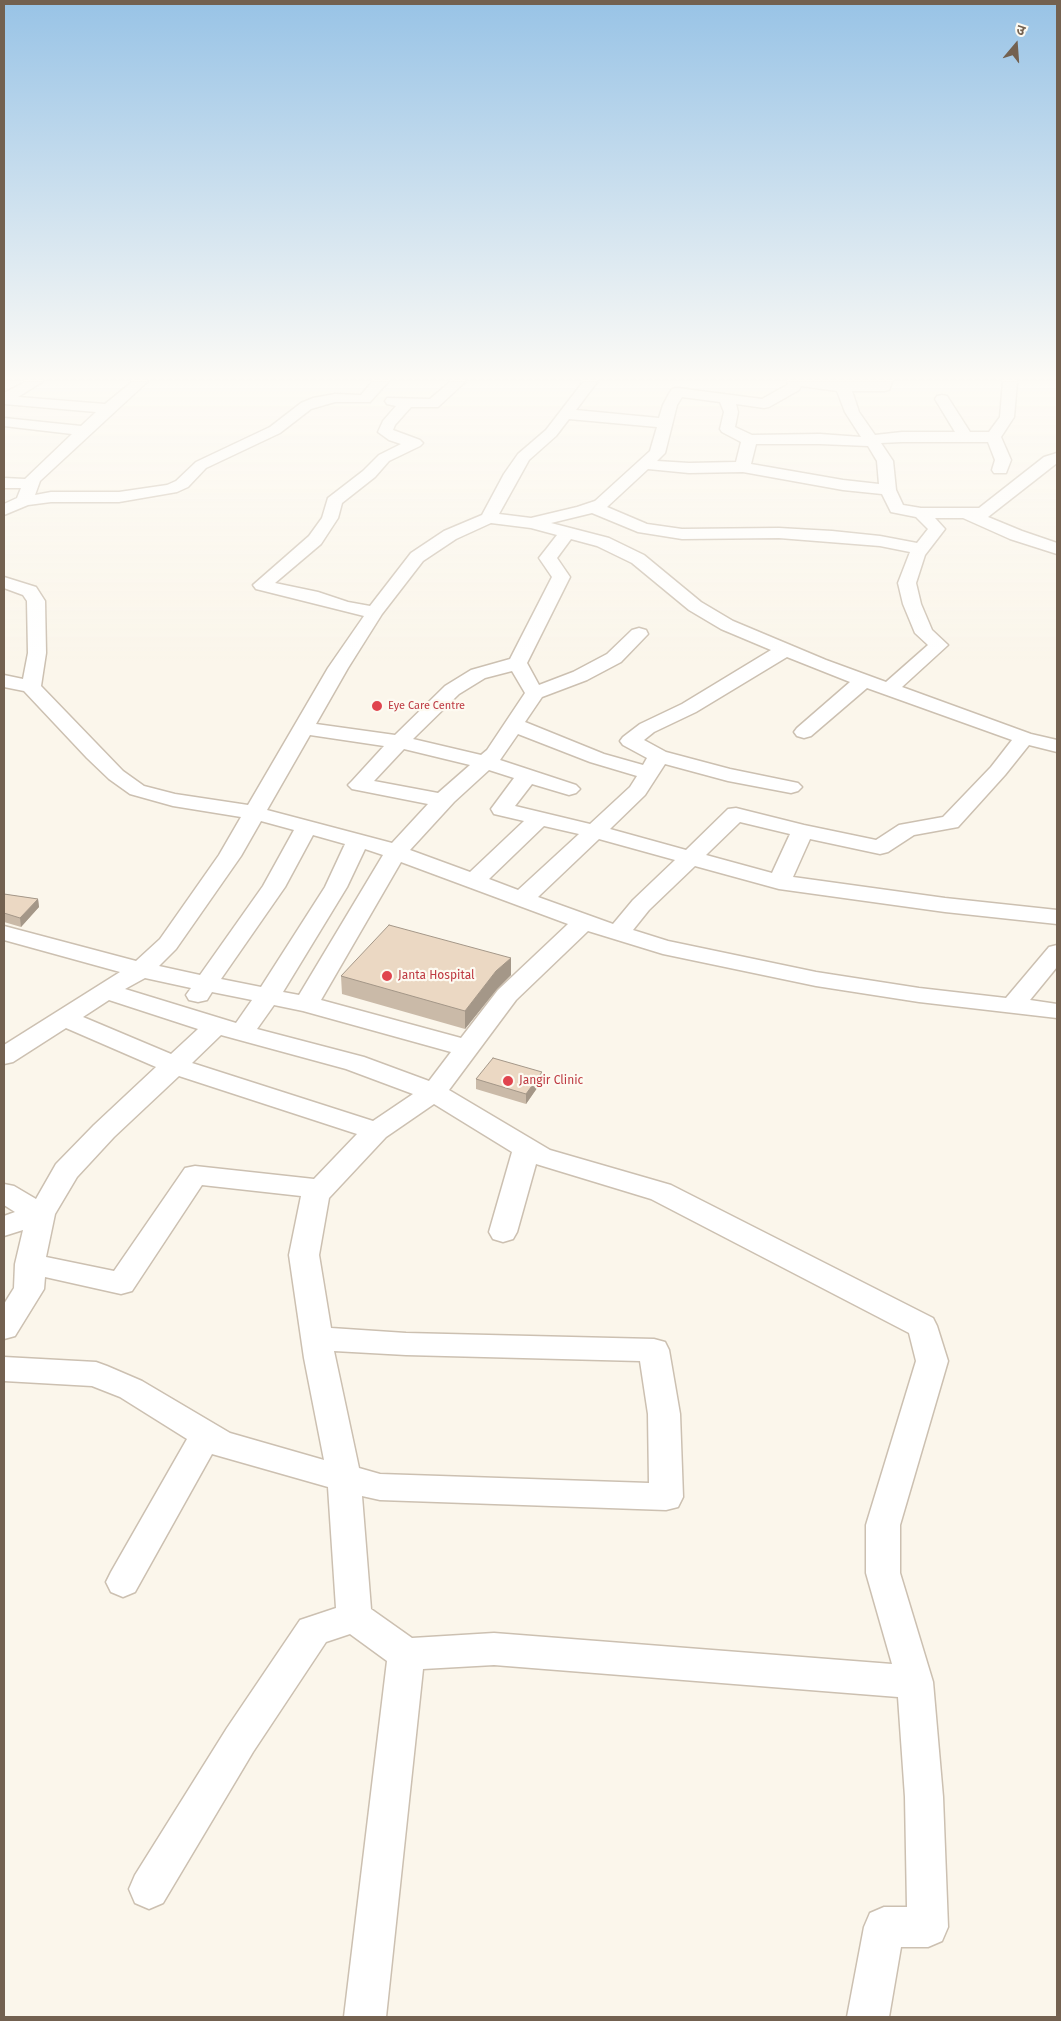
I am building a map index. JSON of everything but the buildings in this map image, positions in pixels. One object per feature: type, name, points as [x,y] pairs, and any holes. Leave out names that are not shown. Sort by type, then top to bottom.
[{"type":"street","points":[[24,501],[36,476]]},
{"type":"street","points":[[4,510],[24,501],[51,497],[119,497],[171,490],[182,484],[190,476]]},
{"type":"street","points":[[366,476],[334,501],[330,518],[315,540],[262,585],[312,596],[345,607],[375,612]]},
{"type":"street","points":[[489,518],[511,476]]},
{"type":"street","points":[[532,523],[601,504],[631,476]]},
{"type":"street","points":[[795,476],[843,485],[888,490]]},
{"type":"street","points":[[886,476],[888,490],[897,509],[920,513],[983,513],[1029,476]]},
{"type":"street","points":[[4,483],[31,484]]},
{"type":"street","points":[[593,506],[613,517],[644,528],[682,534],[769,532],[880,541],[921,549]]},
{"type":"street","points":[[889,689],[938,645],[924,633],[912,604],[907,584],[918,554],[937,529],[920,513]]},
{"type":"street","points":[[966,513],[1016,535],[1057,549]]},
{"type":"street","points":[[4,1056],[141,970],[168,944],[230,856],[338,668],[375,612],[417,557],[450,535],[489,518],[532,523],[603,542],[638,559],[703,611],[726,625],[864,680],[1024,738],[1057,746]]},
{"type":"street","points":[[443,800],[359,785],[452,690],[478,674],[518,663],[561,577],[548,558],[567,533]]},
{"type":"street","points":[[4,582],[30,592],[36,601],[38,653],[14,686],[116,775],[137,790],[173,800],[255,813],[358,840],[396,852],[584,922],[663,947],[816,979],[918,995],[1057,1011]]},
{"type":"street","points":[[306,1004],[396,852],[443,800],[494,754],[535,694],[580,676],[614,658],[639,634]]},
{"type":"street","points":[[654,764],[630,741],[647,728],[689,708],[785,650]]},
{"type":"street","points":[[518,663],[524,678],[535,694]]},
{"type":"street","points":[[804,732],[864,680]]},
{"type":"street","points":[[514,725],[597,758],[728,775],[791,787]]},
{"type":"street","points":[[304,728],[399,742],[485,762],[569,789]]},
{"type":"street","points":[[618,933],[641,905],[736,814],[803,831],[880,847],[907,830],[950,822],[998,771],[1024,738]]},
{"type":"street","points":[[522,899],[638,791],[654,764]]},
{"type":"street","points":[[527,776],[502,810],[594,832],[779,882],[945,905],[1057,916]]},
{"type":"street","points":[[474,881],[539,819]]},
{"type":"street","points":[[183,1015],[274,887],[307,826]]},
{"type":"street","points":[[779,882],[803,831]]},
{"type":"street","points":[[4,1328],[29,1289],[30,1264],[41,1214],[66,1171],[104,1131],[173,1066],[229,1029],[268,996],[336,888],[358,840]]},
{"type":"street","points":[[354,1617],[344,1478],[317,1339],[304,1255],[315,1196],[376,1132],[434,1092],[507,995],[584,922]]},
{"type":"street","points":[[4,933],[141,970],[306,1004],[468,1048]]},
{"type":"street","points":[[1012,1006],[1057,952]]},
{"type":"street","points":[[105,991],[229,1029],[355,1063],[434,1092],[540,1156],[661,1192],[922,1326],[932,1361],[883,1525],[883,1573],[915,1682],[924,1797],[928,1927],[884,1927],[868,2017]]},
{"type":"street","points":[[65,1018],[173,1066],[376,1132]]},
{"type":"street","points":[[503,1232],[527,1149]]},
{"type":"street","points":[[30,1264],[121,1283],[196,1175],[321,1189]]},
{"type":"street","points":[[4,1193],[41,1214]]},
{"type":"street","points":[[4,1226],[41,1214]]},
{"type":"street","points":[[4,1369],[96,1374],[130,1389],[219,1443],[291,1465],[380,1487],[666,1497],[664,1414],[654,1350],[406,1344],[317,1339]]},
{"type":"street","points":[[123,1582],[206,1435]]},
{"type":"street","points":[[354,1617],[406,1654],[494,1649],[915,1682]]},
{"type":"street","points":[[149,1889],[240,1740],[313,1631],[354,1617]]},
{"type":"street","points":[[365,2017],[406,1654]]},
{"type":"place","name":"Eye Care Centre","points":[[377,706]]},
{"type":"place","name":"Janta Hospital","points":[[387,976]]},
{"type":"place","name":"Jangir Clinic","points":[[508,1081]]}]
